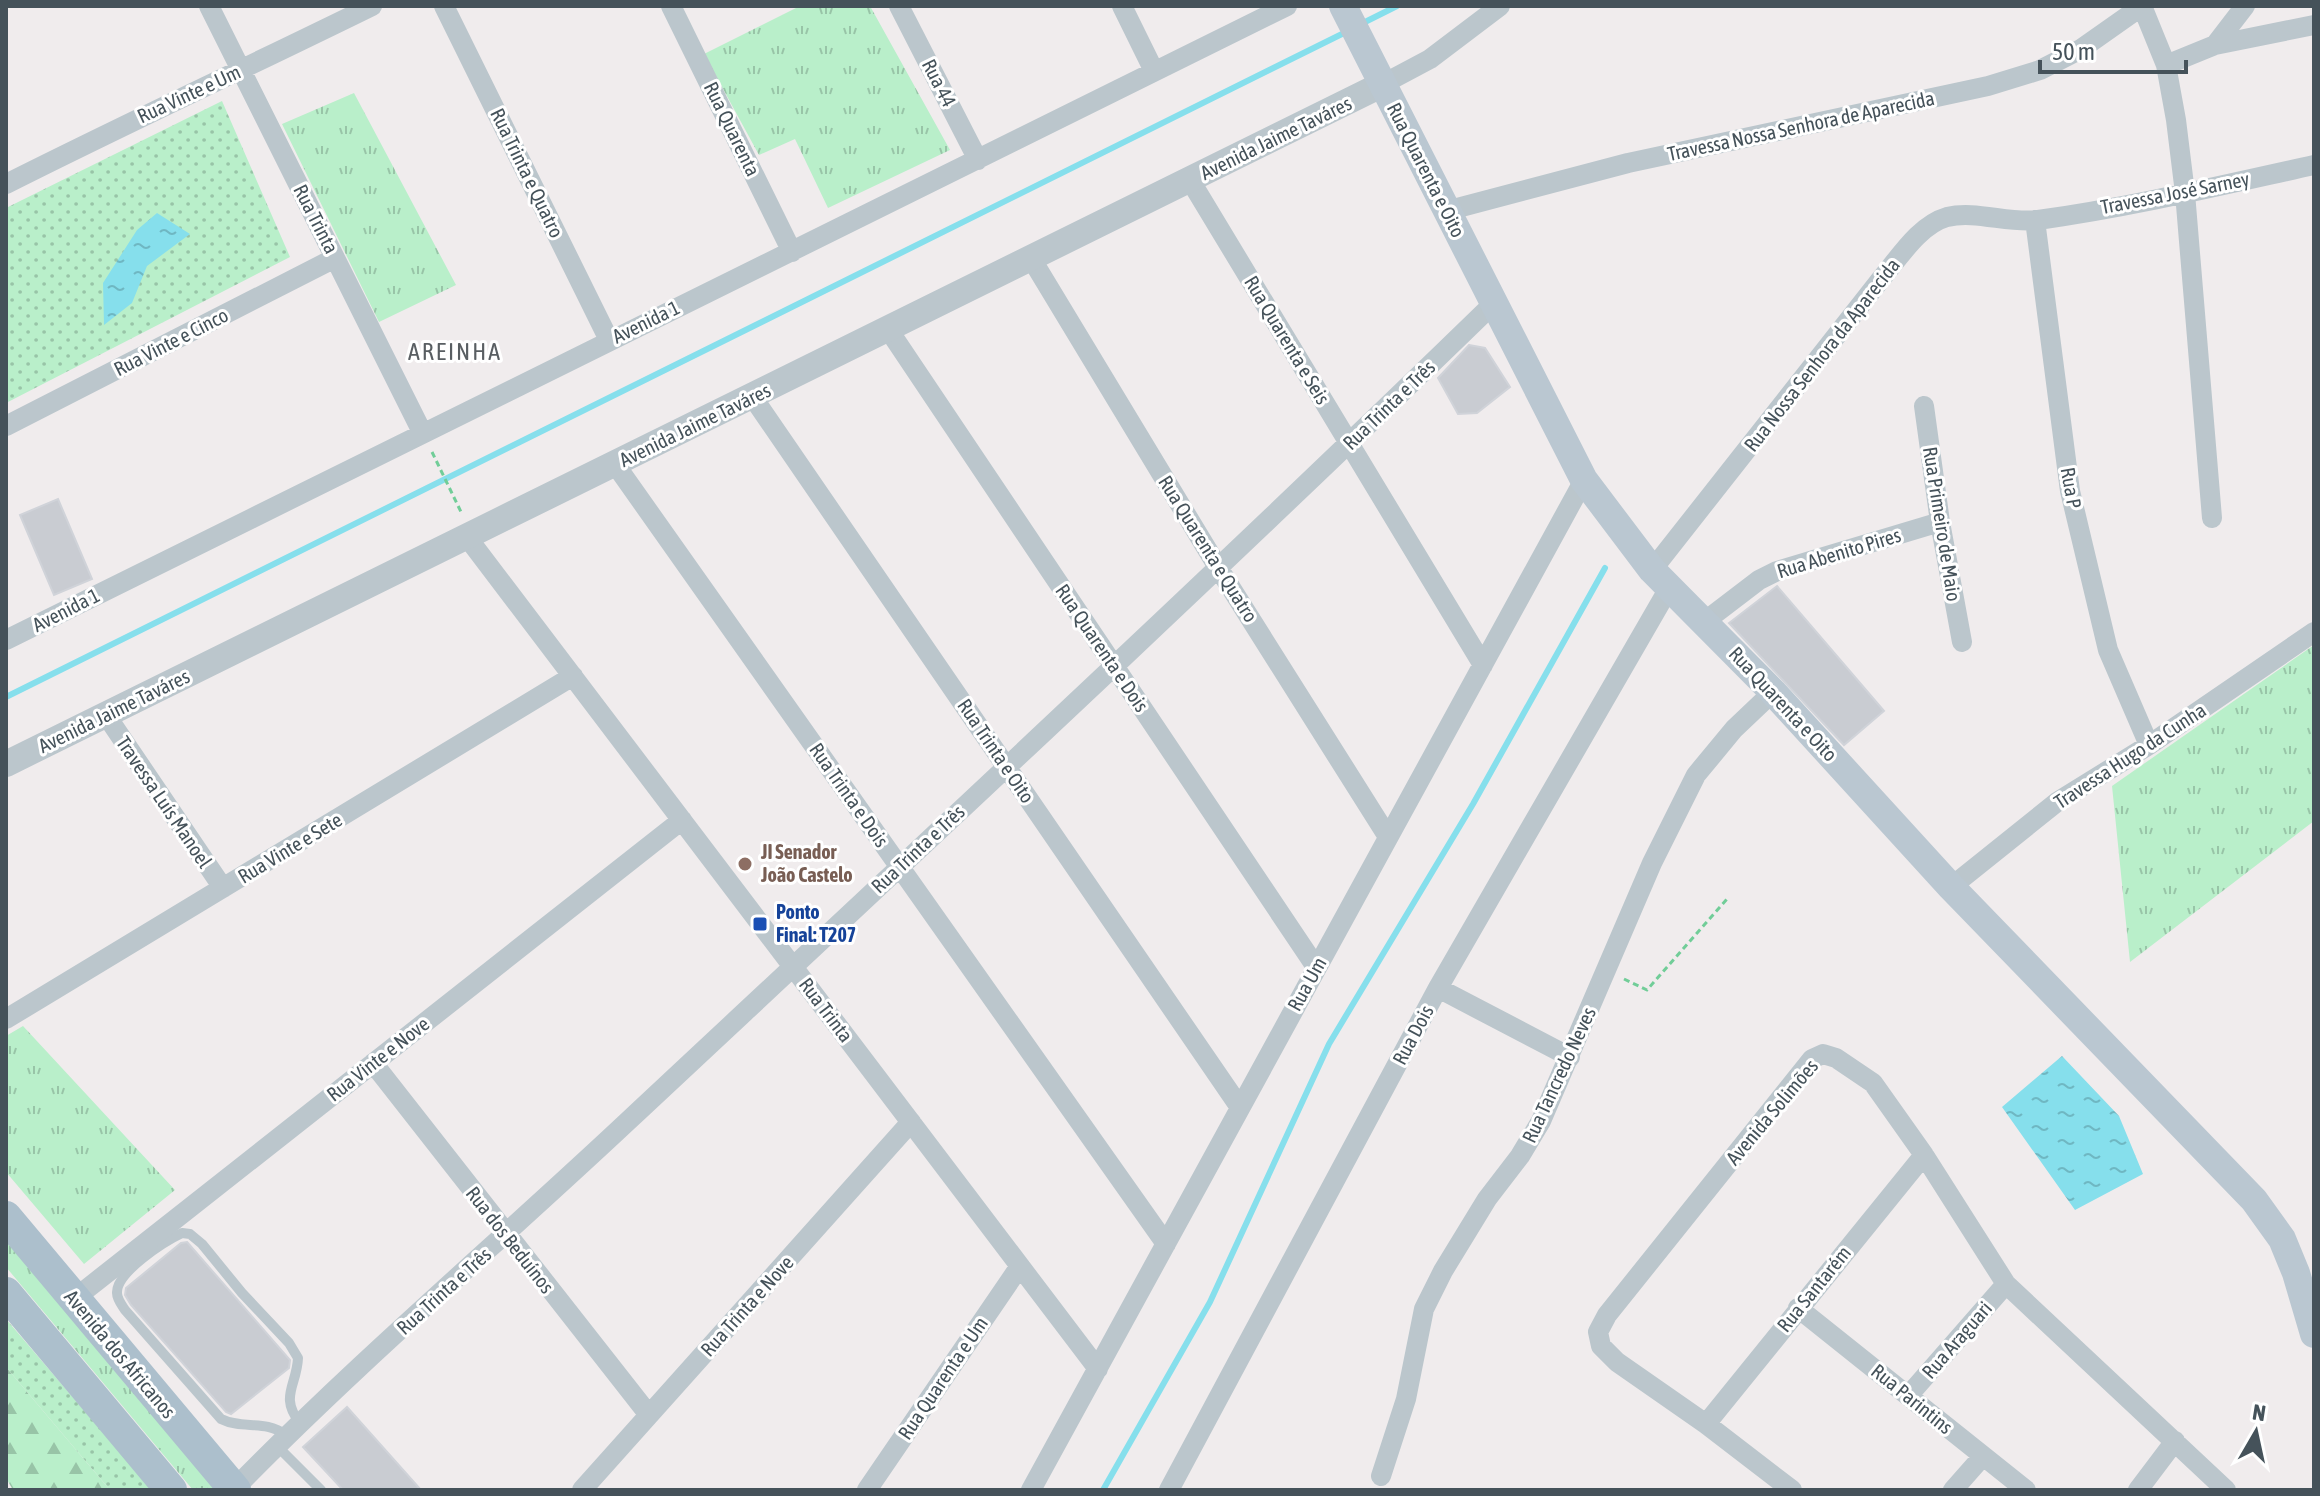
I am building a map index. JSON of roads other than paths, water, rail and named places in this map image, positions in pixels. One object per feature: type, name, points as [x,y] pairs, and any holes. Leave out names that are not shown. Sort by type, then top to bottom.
[{"type":"main road","name":"Rua Quarenta e Oito","points":[[1343,6],[1584,480],[1660,579],[1773,692],[1951,887],[2254,1200],[2282,1239],[2296,1273],[2314,1334]]},
{"type":"main road","name":"Avenida dos Africanos","points":[[6,1217],[234,1490]]},
{"type":"main road","points":[[6,1293],[171,1490]]},
{"type":"street","name":"Rua Trinta","points":[[209,6],[422,432]]},
{"type":"street","name":"Rua Vinte e Um","points":[[6,184],[140,116],[372,6]]},
{"type":"street","name":"Rua Trinta e Quatro","points":[[444,6],[609,340]]},
{"type":"street","name":"Rua Quarenta","points":[[671,6],[792,252]]},
{"type":"street","name":"Rua 44","points":[[899,6],[978,160]]},
{"type":"street","points":[[1122,6],[1154,71]]},
{"type":"street","name":"Avenida 1","points":[[6,640],[1287,6]]},
{"type":"street","points":[[1383,84],[1430,59],[1500,6]]},
{"type":"street","points":[[2142,6],[2166,65],[2185,193],[2212,518]]},
{"type":"street","name":"Travessa Nossa Senhora de Aparecida","points":[[1446,211],[1628,163],[1988,86],[2040,70],[2081,49],[2142,6]]},
{"type":"street","points":[[2215,45],[2245,6]]},
{"type":"street","points":[[2166,65],[2215,45],[2314,25]]},
{"type":"street","name":"Avenida Jaime Taváres","points":[[6,764],[106,715],[465,525],[615,464],[1383,84]]},
{"type":"street","name":"Travessa José Sarney","points":[[2035,220],[2185,193],[2314,165]]},
{"type":"street","name":"Rua Quarenta e Seis","points":[[1190,180],[1483,665]]},
{"type":"street","name":"Rua Nossa Senhora da Aparecida","points":[[1660,579],[1910,244],[1932,224],[1948,217],[2035,220]]},
{"type":"street","name":"Rua P","points":[[2035,220],[2076,519],[2108,650],[2149,745]]},
{"type":"street","name":"Rua Vinte e Cinco","points":[[6,426],[335,258]]},
{"type":"street","name":"Rua Quarenta e Quatro","points":[[1031,258],[1219,569],[1388,837]]},
{"type":"street","name":"Rua Trinta e Três","points":[[234,1490],[288,1435],[1219,569],[1493,304]]},
{"type":"street","name":"Rua Quarenta e Dois","points":[[888,329],[1316,967]]},
{"type":"street","name":"Rua Trinta e Oito","points":[[752,396],[1239,1106]]},
{"type":"street","name":"Rua Primeiro de Maio","points":[[1924,406],[1940,522],[1962,642]]},
{"type":"street","name":"Rua Trinta e Dois","points":[[615,464],[1166,1244]]},
{"type":"street","name":"Rua Um","points":[[1031,1490],[1584,480]]},
{"type":"street","name":"Rua Abenito Pires","points":[[1704,622],[1759,580],[1777,571],[1940,522]]},
{"type":"street","name":"Rua Trinta","points":[[465,525],[573,676],[1098,1369]]},
{"type":"street","name":"Rua Dois","points":[[1169,1490],[1660,579]]},
{"type":"street","name":"Travessa Hugo da Cunha","points":[[1951,887],[2057,802],[2149,745],[2314,632]]},
{"type":"street","name":"Rua Vinte e Sete","points":[[6,1019],[573,676]]},
{"type":"street","name":"Rua Tancredo Neves","points":[[1381,1476],[1406,1399],[1424,1309],[1443,1271],[1487,1199],[1520,1156],[1541,1121],[1658,851],[1696,775],[1734,729],[1773,692]]},
{"type":"street","name":"Travessa Luís Manoel","points":[[106,715],[223,888]]},
{"type":"street","name":"Rua Vinte e Nove","points":[[74,1299],[682,820]]},
{"type":"street","points":[[1438,988],[1570,1057]]},
{"type":"street","name":"Avenida Solimões","points":[[1792,1490],[1706,1424],[1617,1362],[1601,1346],[1598,1332],[1607,1315],[1812,1059],[1823,1054],[1836,1058],[1873,1083],[1924,1155],[2006,1284],[2226,1490]]},
{"type":"street","name":"Rua dos Beduínos","points":[[373,1063],[649,1415]]},
{"type":"street","name":"Rua Trinta e Nove","points":[[582,1490],[911,1122]]},
{"type":"street","name":"Rua Santarém","points":[[1706,1424],[1924,1155]]},
{"type":"street","name":"Rua Quarenta e Um","points":[[867,1490],[1020,1266]]},
{"type":"street","name":"Rua Araguari","points":[[1908,1396],[2006,1284]]},
{"type":"street","name":"Rua Parintins","points":[[1798,1308],[2026,1490]]},
{"type":"street","points":[[2138,1490],[2175,1441]]},
{"type":"street","points":[[1953,1490],[1983,1456]]},
{"type":"lane","points":[[288,1435],[293,1415],[289,1392],[298,1367],[298,1358],[289,1343],[190,1234],[182,1233],[148,1254],[117,1288],[116,1296],[125,1310],[221,1419],[229,1423],[270,1426],[288,1435],[321,1490]]},
{"type":"water","points":[[157,213],[190,234],[147,266],[132,303],[104,325],[103,283],[137,230]]},
{"type":"water","points":[[2062,1056],[2119,1116],[2143,1174],[2075,1210],[2002,1107]]},
{"type":"waterway","points":[[1361,24],[1397,6]]},
{"type":"waterway","points":[[6,697],[1348,31]]},
{"type":"waterway","points":[[1103,1490],[1210,1302],[1329,1044],[1473,804],[1605,568]]},
{"type":"place","name":"JI Senador João Castelo","points":[[745,864]]},
{"type":"place","name":"Ponto Final: T207","points":[[760,924]]},
{"type":"district","name":"AREINHA","points":[[455,352]]}]
